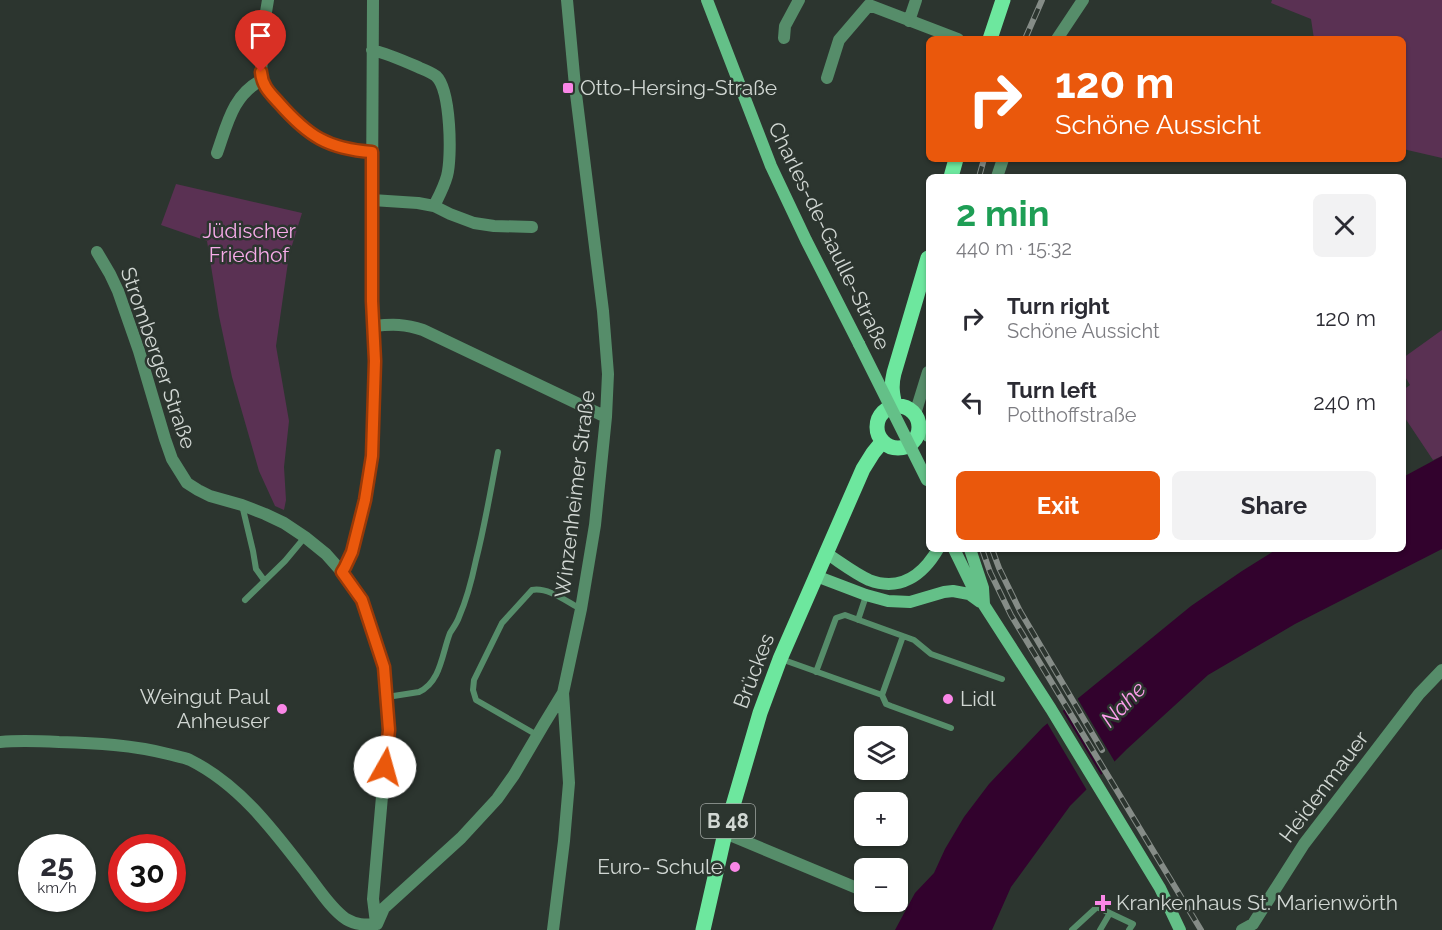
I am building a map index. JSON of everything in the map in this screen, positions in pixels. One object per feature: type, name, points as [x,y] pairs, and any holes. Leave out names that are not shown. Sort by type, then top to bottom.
[{"type":"main road","points":[[991,36],[1003,0]]},
{"type":"main road","points":[[895,405],[891,386],[926,265]]},
{"type":"main road","points":[[895,405],[906,407],[917,418],[919,429],[917,436],[908,446],[902,448],[888,446],[882,442],[876,430],[878,417],[888,407],[895,405]]},
{"type":"main road","name":"Brückes","points":[[703,930],[725,833],[760,713],[780,659],[826,553],[867,462],[882,442]]},
{"type":"street","points":[[268,0],[262,80],[271,94],[292,118],[313,136],[343,149],[372,152]]},
{"type":"street","points":[[342,572],[352,552],[365,500],[372,456],[374,398],[373,0]]},
{"type":"street","name":"Winzenheimer Straße","points":[[377,927],[384,908],[461,838],[497,799],[514,775],[563,693],[581,609],[595,525],[608,374],[607,346],[566,0]]},
{"type":"street","name":"Charles-de-Gaulle-Straße","points":[[707,0],[771,166],[926,477]]},
{"type":"street","points":[[784,38],[785,26],[799,0]]},
{"type":"street","points":[[909,21],[916,0]]},
{"type":"street","points":[[1059,36],[1083,0]]},
{"type":"street","points":[[827,78],[839,39],[869,5],[950,36]]},
{"type":"street","points":[[372,50],[385,53],[436,76],[445,92],[448,111],[448,174],[434,206]]},
{"type":"street","points":[[218,153],[231,113],[241,96],[249,87],[262,80]]},
{"type":"street","points":[[372,200],[434,206],[474,223],[532,228]]},
{"type":"street","name":"Stromberger Straße","points":[[97,252],[118,291],[172,459],[187,483],[210,496],[242,505],[284,523],[305,537],[326,554],[362,600],[384,667],[389,730],[373,899],[377,927]]},
{"type":"street","points":[[374,326],[393,324],[423,330],[606,417]]},
{"type":"street","points":[[926,380],[917,418],[926,433]]},
{"type":"street","points":[[826,553],[862,577],[889,584],[913,578],[925,568],[936,552]]},
{"type":"street","points":[[955,552],[968,580],[1052,709],[1160,888],[1179,929]]},
{"type":"street","points":[[971,552],[983,588],[984,605]]},
{"type":"street","points":[[816,576],[888,601],[910,602],[953,591],[969,594],[984,605]]},
{"type":"street","name":"Heidenmauer","points":[[1242,930],[1252,924],[1304,844],[1419,694],[1442,670]]},
{"type":"street","points":[[553,930],[569,783],[563,693]]},
{"type":"street","points":[[0,742],[77,742],[135,747],[188,759],[212,773],[249,804],[343,917],[353,923],[377,927]]},
{"type":"street","points":[[725,833],[854,887]]},
{"type":"lane","points":[[387,697],[418,692],[434,679],[451,632],[459,618],[474,571],[498,452]]},
{"type":"lane","points":[[242,505],[256,569],[264,580]]},
{"type":"lane","points":[[245,600],[285,561],[305,537]]},
{"type":"lane","points":[[537,735],[476,700],[473,690],[474,680],[502,623],[532,590],[546,591],[581,609]]},
{"type":"lane","points":[[858,620],[866,595]]},
{"type":"lane","points":[[816,672],[836,618],[845,615],[914,640],[931,654],[1002,678]]},
{"type":"lane","points":[[903,636],[882,695],[886,704],[951,728]]},
{"type":"lane","points":[[780,659],[882,695]]},
{"type":"lane","points":[[1072,930],[1098,906],[1133,924],[1129,930]]},
{"type":"lane","points":[[1100,930],[1110,913]]},
{"type":"green space","points":[[1272,0],[1442,0],[1442,158],[1406,150],[1406,36],[1314,36],[1311,19],[1271,3]]},
{"type":"green space","name":"Jüdischer Friedhof","points":[[176,184],[302,213],[289,255],[276,346],[289,421],[284,467],[286,500],[284,510],[275,506],[259,471],[232,377],[207,241],[161,225]]},
{"type":"green space","points":[[1442,330],[1442,456],[1433,460],[1406,420],[1406,388],[1410,385],[1406,378],[1406,356]]},
{"type":"water","name":"Nahe","points":[[1442,456],[1442,549],[1295,624],[1208,675],[1127,749],[1070,806],[1011,887],[992,930],[895,930],[905,912],[908,912],[908,906],[915,893],[934,873],[964,817],[989,784],[1043,727],[1191,606],[1272,552],[1406,552],[1406,475]]},
{"type":"pier","points":[[1076,696],[1116,764],[1104,776],[1063,707]]},
{"type":"pier","points":[[1061,708],[1103,778],[1088,792],[1046,721]]},
{"type":"railway","points":[[1026,36],[1042,0]]},
{"type":"railway","points":[[980,174],[983,162]]},
{"type":"railway","points":[[983,552],[1011,615],[1201,930]]},
{"type":"railway","points":[[993,552],[1020,611],[1102,750]]},
{"type":"place","name":"Otto-Hersing-Straße","points":[[568,88]]},
{"type":"place","name":"Lidl","points":[[948,699]]},
{"type":"place","name":"Weingut Paul Anheuser","points":[[282,709]]},
{"type":"place","name":"Euro- Schule","points":[[735,867]]},
{"type":"place","name":"Krankenhaus St. Marienwörth","points":[[1103,903]]},
{"type":"route","points":[[261,72],[262,80],[275,99],[313,136],[343,149],[372,152],[372,301],[375,361],[372,456],[365,500],[352,552],[342,572],[362,600],[384,667],[389,730],[385,767]]}]
